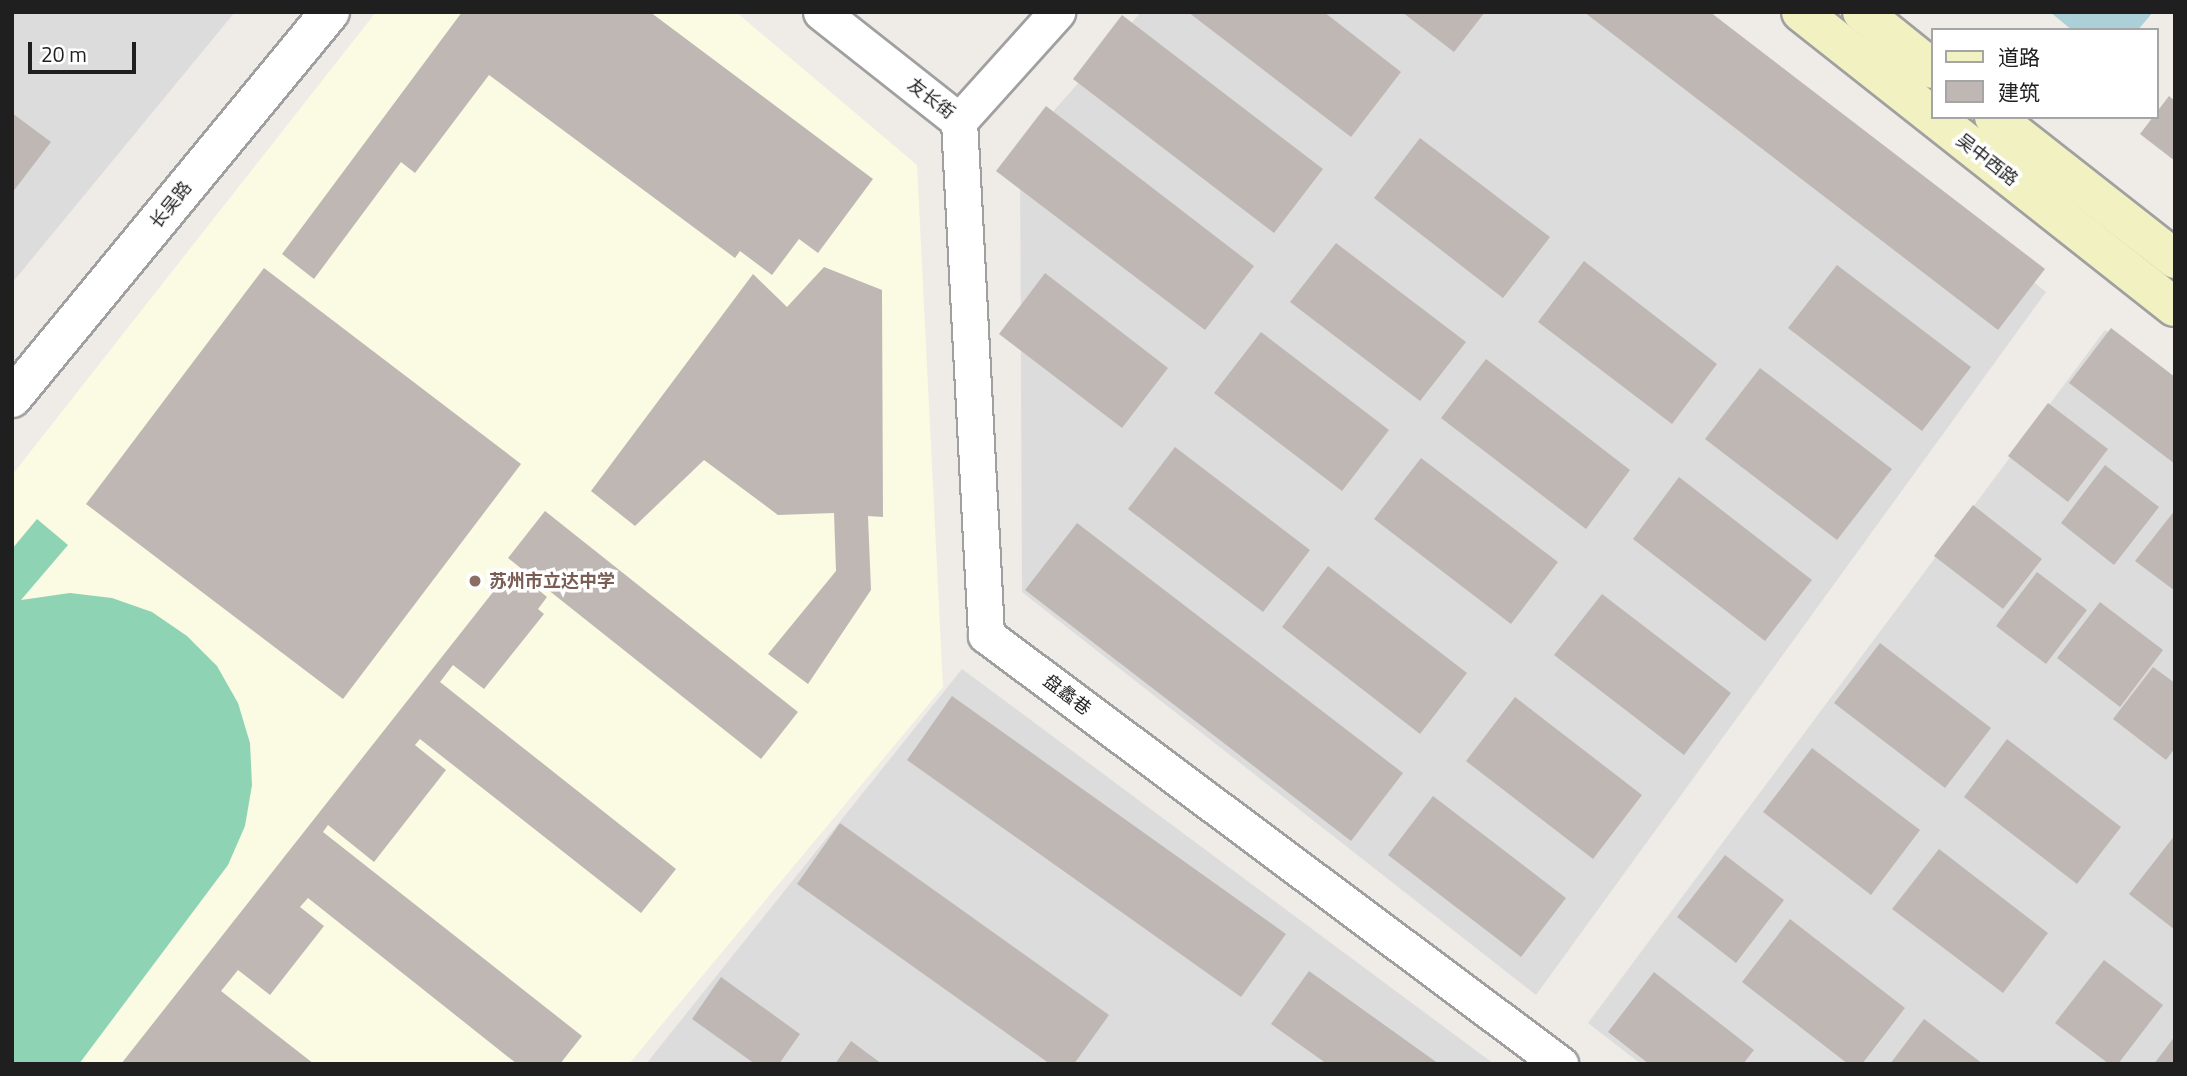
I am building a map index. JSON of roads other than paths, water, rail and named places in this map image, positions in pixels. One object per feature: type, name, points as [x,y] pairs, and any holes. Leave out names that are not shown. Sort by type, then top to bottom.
[{"type":"main road","name":"吴中西路","points":[[1801,12],[1932,115]]},
{"type":"main road","points":[[1862,12],[1932,68]]},
{"type":"main road","name":"吴中西路","points":[[1937,119],[2175,307]]},
{"type":"main road","points":[[1997,119],[2175,259]]},
{"type":"street","name":"长吴路","points":[[12,398],[330,12]]},
{"type":"street","name":"友长街","points":[[821,12],[959,121],[1057,12]]},
{"type":"street","name":"盘蠡巷","points":[[959,121],[986,635],[1560,1064]]},
{"type":"water","points":[[2050,12],[2153,12],[2140,28],[2070,28]]},
{"type":"place","name":"苏州市立达中学","points":[[475,581]]}]
